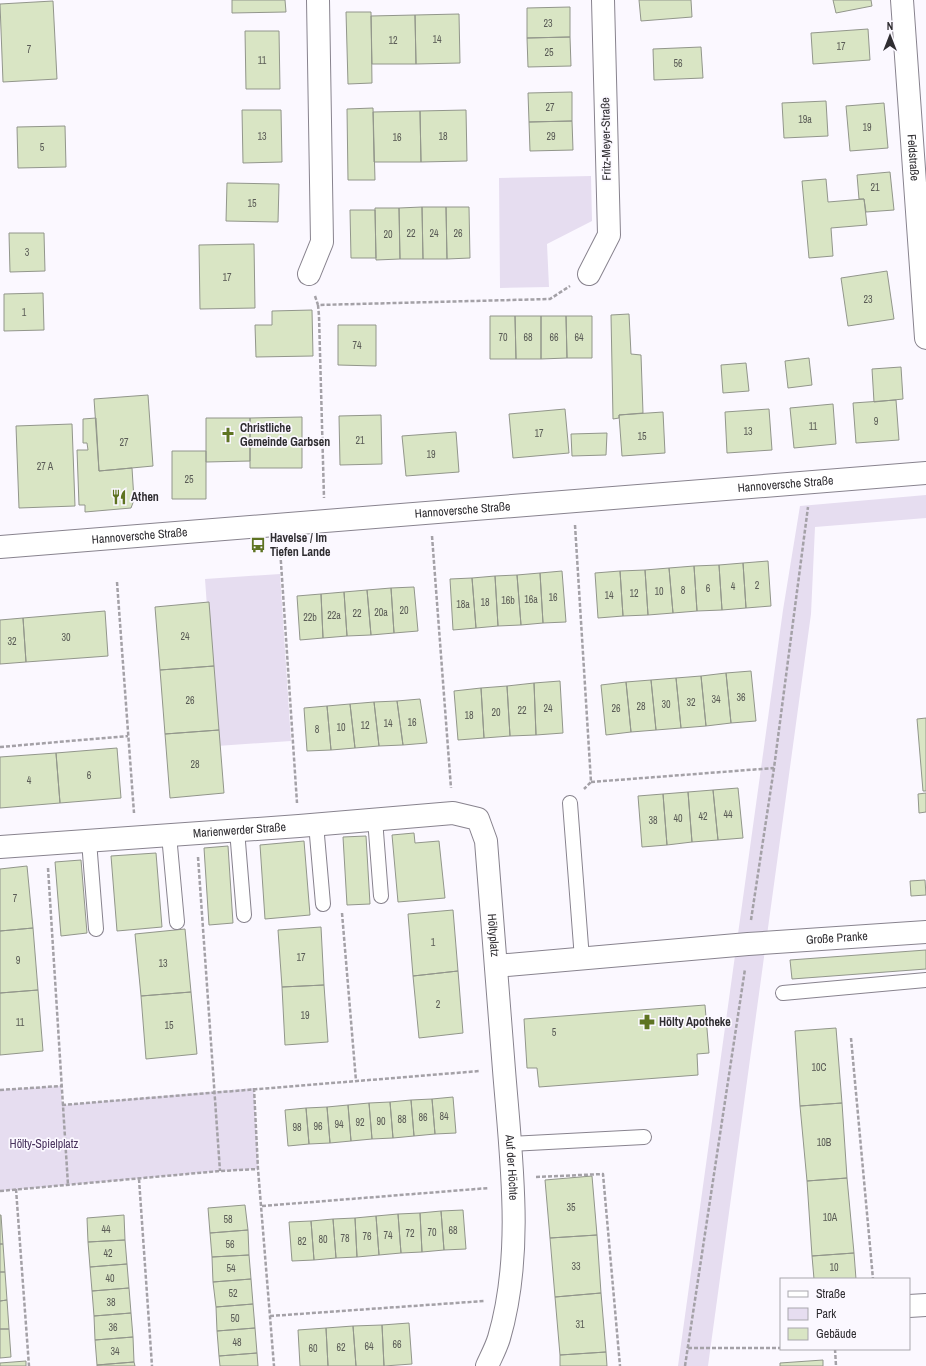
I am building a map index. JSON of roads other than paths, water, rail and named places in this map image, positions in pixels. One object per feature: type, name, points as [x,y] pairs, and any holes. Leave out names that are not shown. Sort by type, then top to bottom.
[{"type":"street","points":[[309,274],[322,242],[318,0]]},
{"type":"street","name":"Fritz-Meyer-Straße","points":[[588,274],[608,235],[603,0]]},
{"type":"street","name":"Feldstraße","points":[[902,0],[926,338]]},
{"type":"street","name":"Hannoversche Straße","points":[[0,547],[155,536],[278,524],[573,502],[926,473]]},
{"type":"street","name":"Marienwerder Straße","points":[[0,847],[453,813],[478,820]]},
{"type":"street","name":"Höltyplatz","points":[[478,820],[486,841],[496,966],[748,944]]},
{"type":"street","name":"Große Pranke","points":[[748,944],[926,932]]},
{"type":"street","name":"Auf der Höchte","points":[[486,1366],[499,1340],[508,1300],[511,1276],[514,1211],[496,966]]},
{"type":"street","points":[[910,1306],[926,1305]]},
{"type":"lane","points":[[570,803],[582,959]]},
{"type":"lane","points":[[375,819],[380,896]]},
{"type":"lane","points":[[307,825],[323,904]]},
{"type":"lane","points":[[237,830],[244,915]]},
{"type":"lane","points":[[169,835],[177,922]]},
{"type":"lane","points":[[89,841],[96,929]]},
{"type":"lane","points":[[783,993],[926,980]]},
{"type":"lane","points":[[510,1144],[644,1136]]},
{"type":"place","name":"Christliche Gemeinde Garbsen","points":[[228,435]]},
{"type":"place","name":"Athen","points":[[119,497]]},
{"type":"place","name":"Havelse / Im Tiefen Lande","points":[[258,545]]},
{"type":"place","name":"Hölty Apotheke","points":[[647,1022]]},
{"type":"park label","name":"Hölty-Spielplatz","points":[[44,1144]]}]
